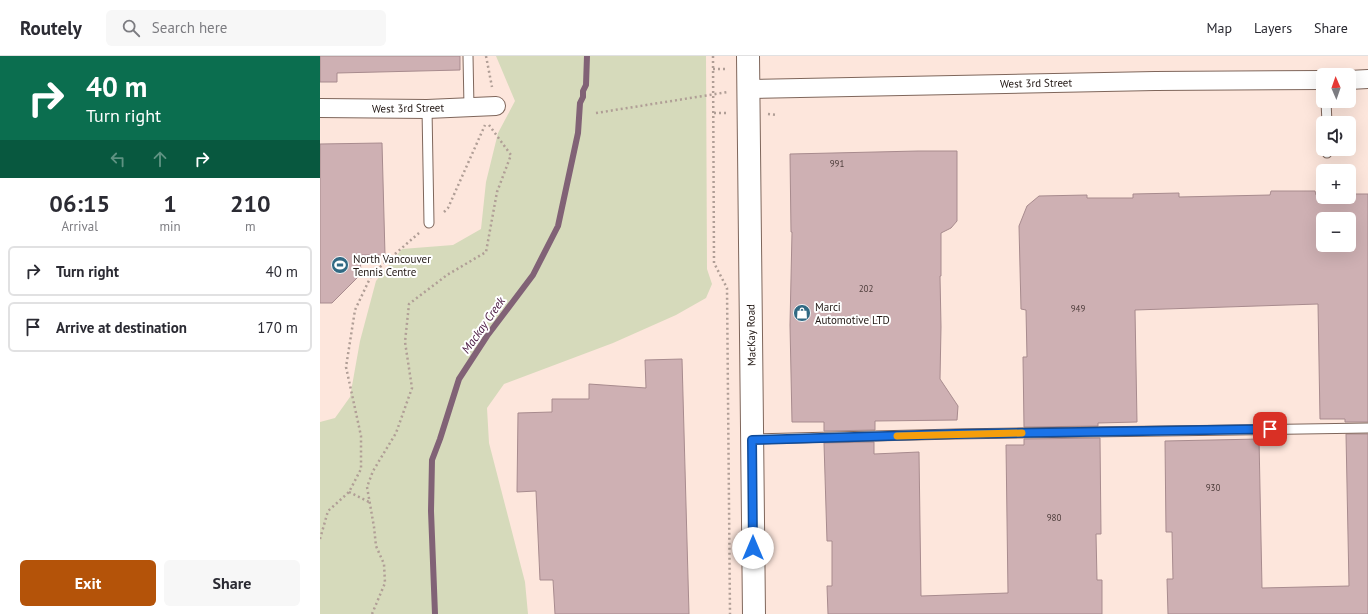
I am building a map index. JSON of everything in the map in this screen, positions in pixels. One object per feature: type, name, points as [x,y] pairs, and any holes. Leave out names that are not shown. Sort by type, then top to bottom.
[{"type":"street","name":"MacKay Road","points":[[748,56],[754,614]]},
{"type":"street","name":"West 3rd Street","points":[[748,89],[1155,81],[1316,80]]},
{"type":"street","points":[[1356,80],[1368,80]]},
{"type":"street","name":"West 3rd Street","points":[[320,108],[427,108],[496,106]]},
{"type":"lane","points":[[468,56],[469,107]]},
{"type":"lane","points":[[427,108],[429,223]]},
{"type":"lane","points":[[752,440],[955,434],[1368,428]]},
{"type":"path","points":[[486,56],[496,106]]},
{"type":"path","points":[[713,56],[714,263],[727,288],[730,614]]},
{"type":"path","points":[[596,113],[748,89]]},
{"type":"path","points":[[320,539],[328,511],[349,492],[361,469],[361,436],[346,367],[355,310],[372,274],[448,208],[487,121],[511,155],[497,192],[486,252],[447,275],[409,304],[405,342],[412,388],[396,433],[373,471],[366,487],[374,527],[376,546],[384,564],[385,583],[372,614]]},
{"type":"path","points":[[349,492],[369,502]]},
{"type":"green space","points":[[496,56],[706,56],[707,269],[712,284],[706,298],[676,315],[613,343],[504,384],[487,408],[489,443],[525,582],[528,614],[320,614],[320,422],[335,418],[350,397],[360,341],[376,281],[402,249],[453,245],[481,229],[486,182],[498,133],[515,101]]},
{"type":"building","points":[[320,56],[460,56],[460,70],[337,73],[337,82],[320,82]]},
{"type":"building","name":"North Vancouver Tennis Centre","points":[[382,143],[385,255],[360,255],[361,274],[332,303],[320,303],[320,144]]},
{"type":"building","points":[[957,151],[957,221],[951,228],[941,233],[940,379],[958,406],[957,420],[875,421],[875,430],[824,431],[824,422],[792,422],[790,325],[792,232],[790,154]]},
{"type":"building","points":[[1271,191],[1315,191],[1316,204],[1356,204],[1356,194],[1368,194],[1368,422],[1345,422],[1345,419],[1320,419],[1318,304],[1135,310],[1137,422],[1098,423],[1098,426],[1024,427],[1023,357],[1027,357],[1026,310],[1021,309],[1019,226],[1027,206],[1039,196],[1087,195],[1087,198],[1133,198],[1133,194],[1179,193],[1179,197],[1270,195]]},
{"type":"building","points":[[682,359],[689,614],[555,614],[553,580],[540,580],[536,491],[517,492],[518,413],[552,412],[552,399],[589,399],[589,384],[646,388],[645,360]]},
{"type":"building","points":[[1346,434],[1368,434],[1368,614],[1168,614],[1167,579],[1173,579],[1172,532],[1166,532],[1165,441],[1259,439],[1262,588],[1349,586]]},
{"type":"building","points":[[1100,438],[1101,534],[1096,534],[1097,580],[1102,580],[1102,614],[828,614],[827,586],[832,586],[832,541],[827,541],[824,443],[874,442],[874,454],[919,452],[921,596],[1008,593],[1006,445],[1024,445],[1024,439]]},
{"type":"waterway","name":"Mackay Creek","points":[[435,614],[431,511],[432,460],[459,379],[487,336],[533,275],[558,226],[578,133],[580,103],[586,85],[587,56]]},
{"type":"slow traffic","points":[[897,436],[1022,433]]},
{"type":"place","name":"North Vancouver Tennis Centre","points":[[340,265]]},
{"type":"place","name":"Marci Automotive LTD","points":[[802,313]]},
{"type":"route","points":[[753,548],[752,440],[955,434],[1270,429]]}]
